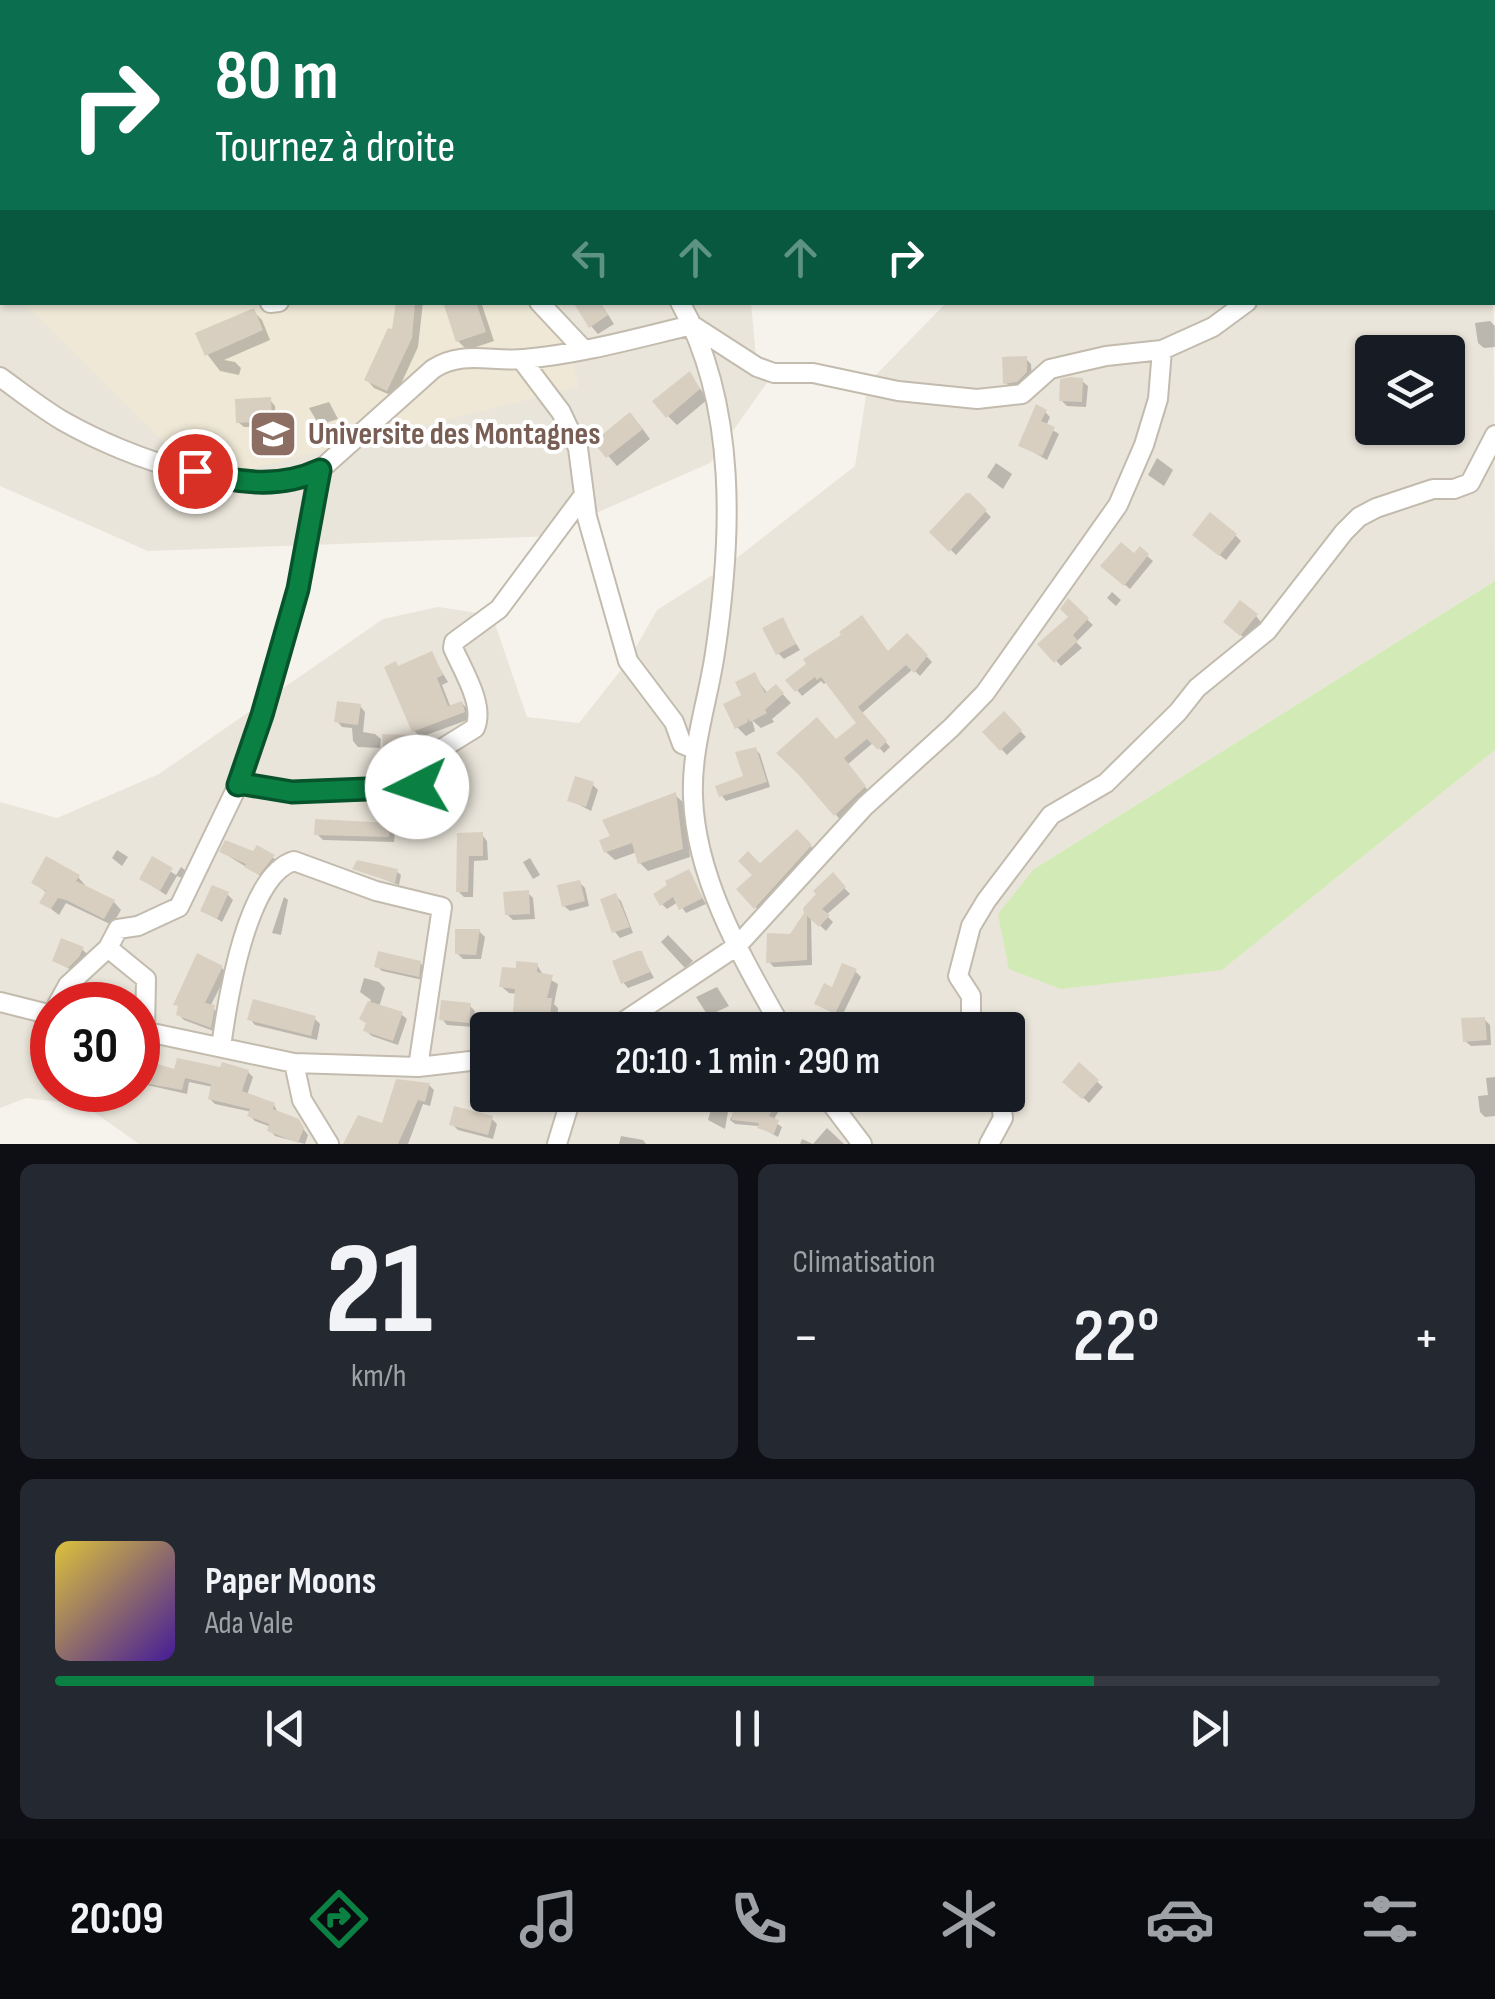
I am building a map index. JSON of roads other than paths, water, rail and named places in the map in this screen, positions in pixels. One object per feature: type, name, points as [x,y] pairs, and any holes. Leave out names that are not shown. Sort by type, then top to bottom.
[{"type":"street","points":[[542,305],[584,350]]},
{"type":"street","points":[[682,305],[702,351],[720,430],[727,503],[726,567],[696,750],[693,798],[713,888],[736,946],[773,1012]]},
{"type":"street","points":[[0,378],[63,421],[114,446],[224,479],[270,483],[300,480],[320,470],[447,360],[460,357],[521,359],[584,350],[692,325],[757,367],[774,373],[813,373],[898,391],[977,399],[1022,394],[1050,370],[1106,356],[1162,350],[1213,327],[1244,305]]},
{"type":"street","points":[[638,1012],[736,946],[865,806],[951,728],[984,692],[1118,505],[1158,400],[1162,350]]},
{"type":"street","points":[[521,359],[561,412],[578,448],[584,496],[628,661],[674,722],[682,744],[696,750]]},
{"type":"street","points":[[971,1012],[971,996],[958,976],[971,926],[1051,815],[1106,783],[1197,688],[1266,631],[1359,517],[1434,490],[1454,490],[1470,483],[1495,435]]},
{"type":"street","points":[[71,982],[108,948],[118,929],[138,926],[179,908],[238,785],[262,715],[298,589],[320,470]]},
{"type":"street","points":[[238,785],[292,792],[421,785],[428,756],[478,723],[478,710],[454,642],[499,609],[584,496]]},
{"type":"street","points":[[221,1046],[239,948],[278,869],[294,860],[376,891],[442,907],[418,1067]]},
{"type":"street","points":[[108,948],[146,982]]},
{"type":"street","points":[[0,1002],[30,1010]]},
{"type":"street","points":[[160,1034],[294,1064],[418,1067],[470,1061]]},
{"type":"street","points":[[294,1064],[302,1100],[330,1144]]},
{"type":"street","points":[[557,1144],[567,1112]]},
{"type":"street","points":[[838,1112],[862,1144]]},
{"type":"street","points":[[989,1144],[1004,1118],[1003,1112]]},
{"type":"place","name":"Universite des Montagnes","points":[[273,434]]}]
